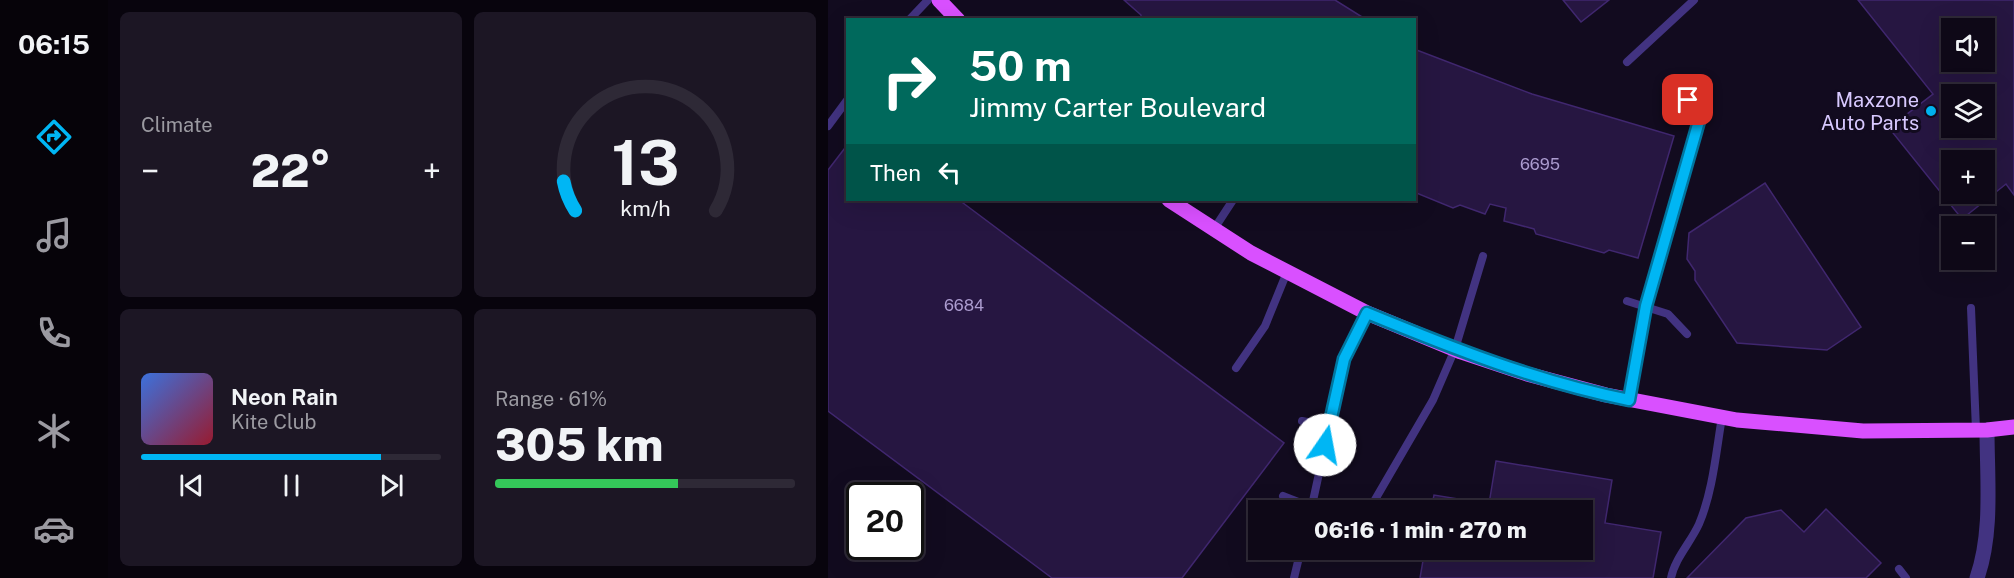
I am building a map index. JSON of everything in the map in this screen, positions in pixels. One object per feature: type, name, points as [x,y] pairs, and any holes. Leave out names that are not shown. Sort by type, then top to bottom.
[{"type":"main road","points":[[939,0],[956,18]]},
{"type":"main road","points":[[1171,201],[1251,253],[1367,313],[1527,375],[1629,400],[1737,420],[1863,431],[1981,430],[2014,427]]},
{"type":"street","points":[[1977,578],[1986,528],[1981,430]]},
{"type":"lane","points":[[911,18],[928,0]]},
{"type":"lane","points":[[1627,62],[1694,0]]},
{"type":"lane","points":[[1629,400],[1646,306],[1699,121],[1677,80]]},
{"type":"lane","points":[[828,126],[846,102]]},
{"type":"lane","points":[[1214,229],[1232,201]]},
{"type":"lane","points":[[1375,500],[1433,400],[1455,349],[1484,256]]},
{"type":"lane","points":[[1236,368],[1265,326],[1287,272]]},
{"type":"lane","points":[[1628,301],[1668,314],[1687,334]]},
{"type":"lane","points":[[1971,308],[1981,430]]},
{"type":"lane","points":[[1313,500],[1344,359],[1367,313]]},
{"type":"lane","points":[[1671,578],[1673,569],[1699,525],[1707,500],[1722,417]]},
{"type":"lane","points":[[1302,420],[1329,426]]},
{"type":"lane","points":[[1283,496],[1292,500]]},
{"type":"lane","points":[[1294,578],[1298,560]]},
{"type":"lane","points":[[1899,569],[1906,578]]},
{"type":"building","points":[[1124,0],[1335,0],[1364,18],[1141,18],[1141,15]]},
{"type":"building","points":[[1563,0],[1609,0],[1581,22]]},
{"type":"building","name":"Maxzone Auto Parts","points":[[1858,0],[2014,0],[2014,195],[2006,184],[1995,193],[1995,150],[1941,150],[1941,193],[1889,128],[1933,94]]},
{"type":"building","points":[[1416,50],[1532,94],[1674,136],[1638,258],[1609,250],[1604,253],[1536,234],[1534,229],[1504,221],[1506,208],[1490,204],[1485,214],[1460,205],[1453,208],[1416,193]]},
{"type":"building","points":[[846,147],[846,201],[960,201],[1284,443],[1182,578],[1052,578],[828,411],[828,170]]},
{"type":"building","points":[[1765,183],[1861,327],[1827,350],[1737,343],[1695,280],[1695,271],[1687,259],[1689,233]]},
{"type":"building","name":"Maxzone Auto Parts","points":[[1950,204],[1981,204],[1966,216],[1960,216]]},
{"type":"building","points":[[1496,461],[1612,480],[1605,523],[1661,532],[1653,578],[1420,578],[1423,560],[1593,560],[1593,500],[1490,500]]},
{"type":"building","points":[[1434,495],[1465,500],[1433,500]]},
{"type":"building","points":[[1826,509],[1881,563],[1866,578],[1687,578],[1746,518],[1781,510],[1804,532]]},
{"type":"place","name":"Maxzone Auto Parts","points":[[1931,111]]},
{"type":"route","points":[[1325,445],[1344,359],[1367,313],[1461,352],[1527,375],[1629,400],[1646,306],[1699,121],[1688,100]]}]
